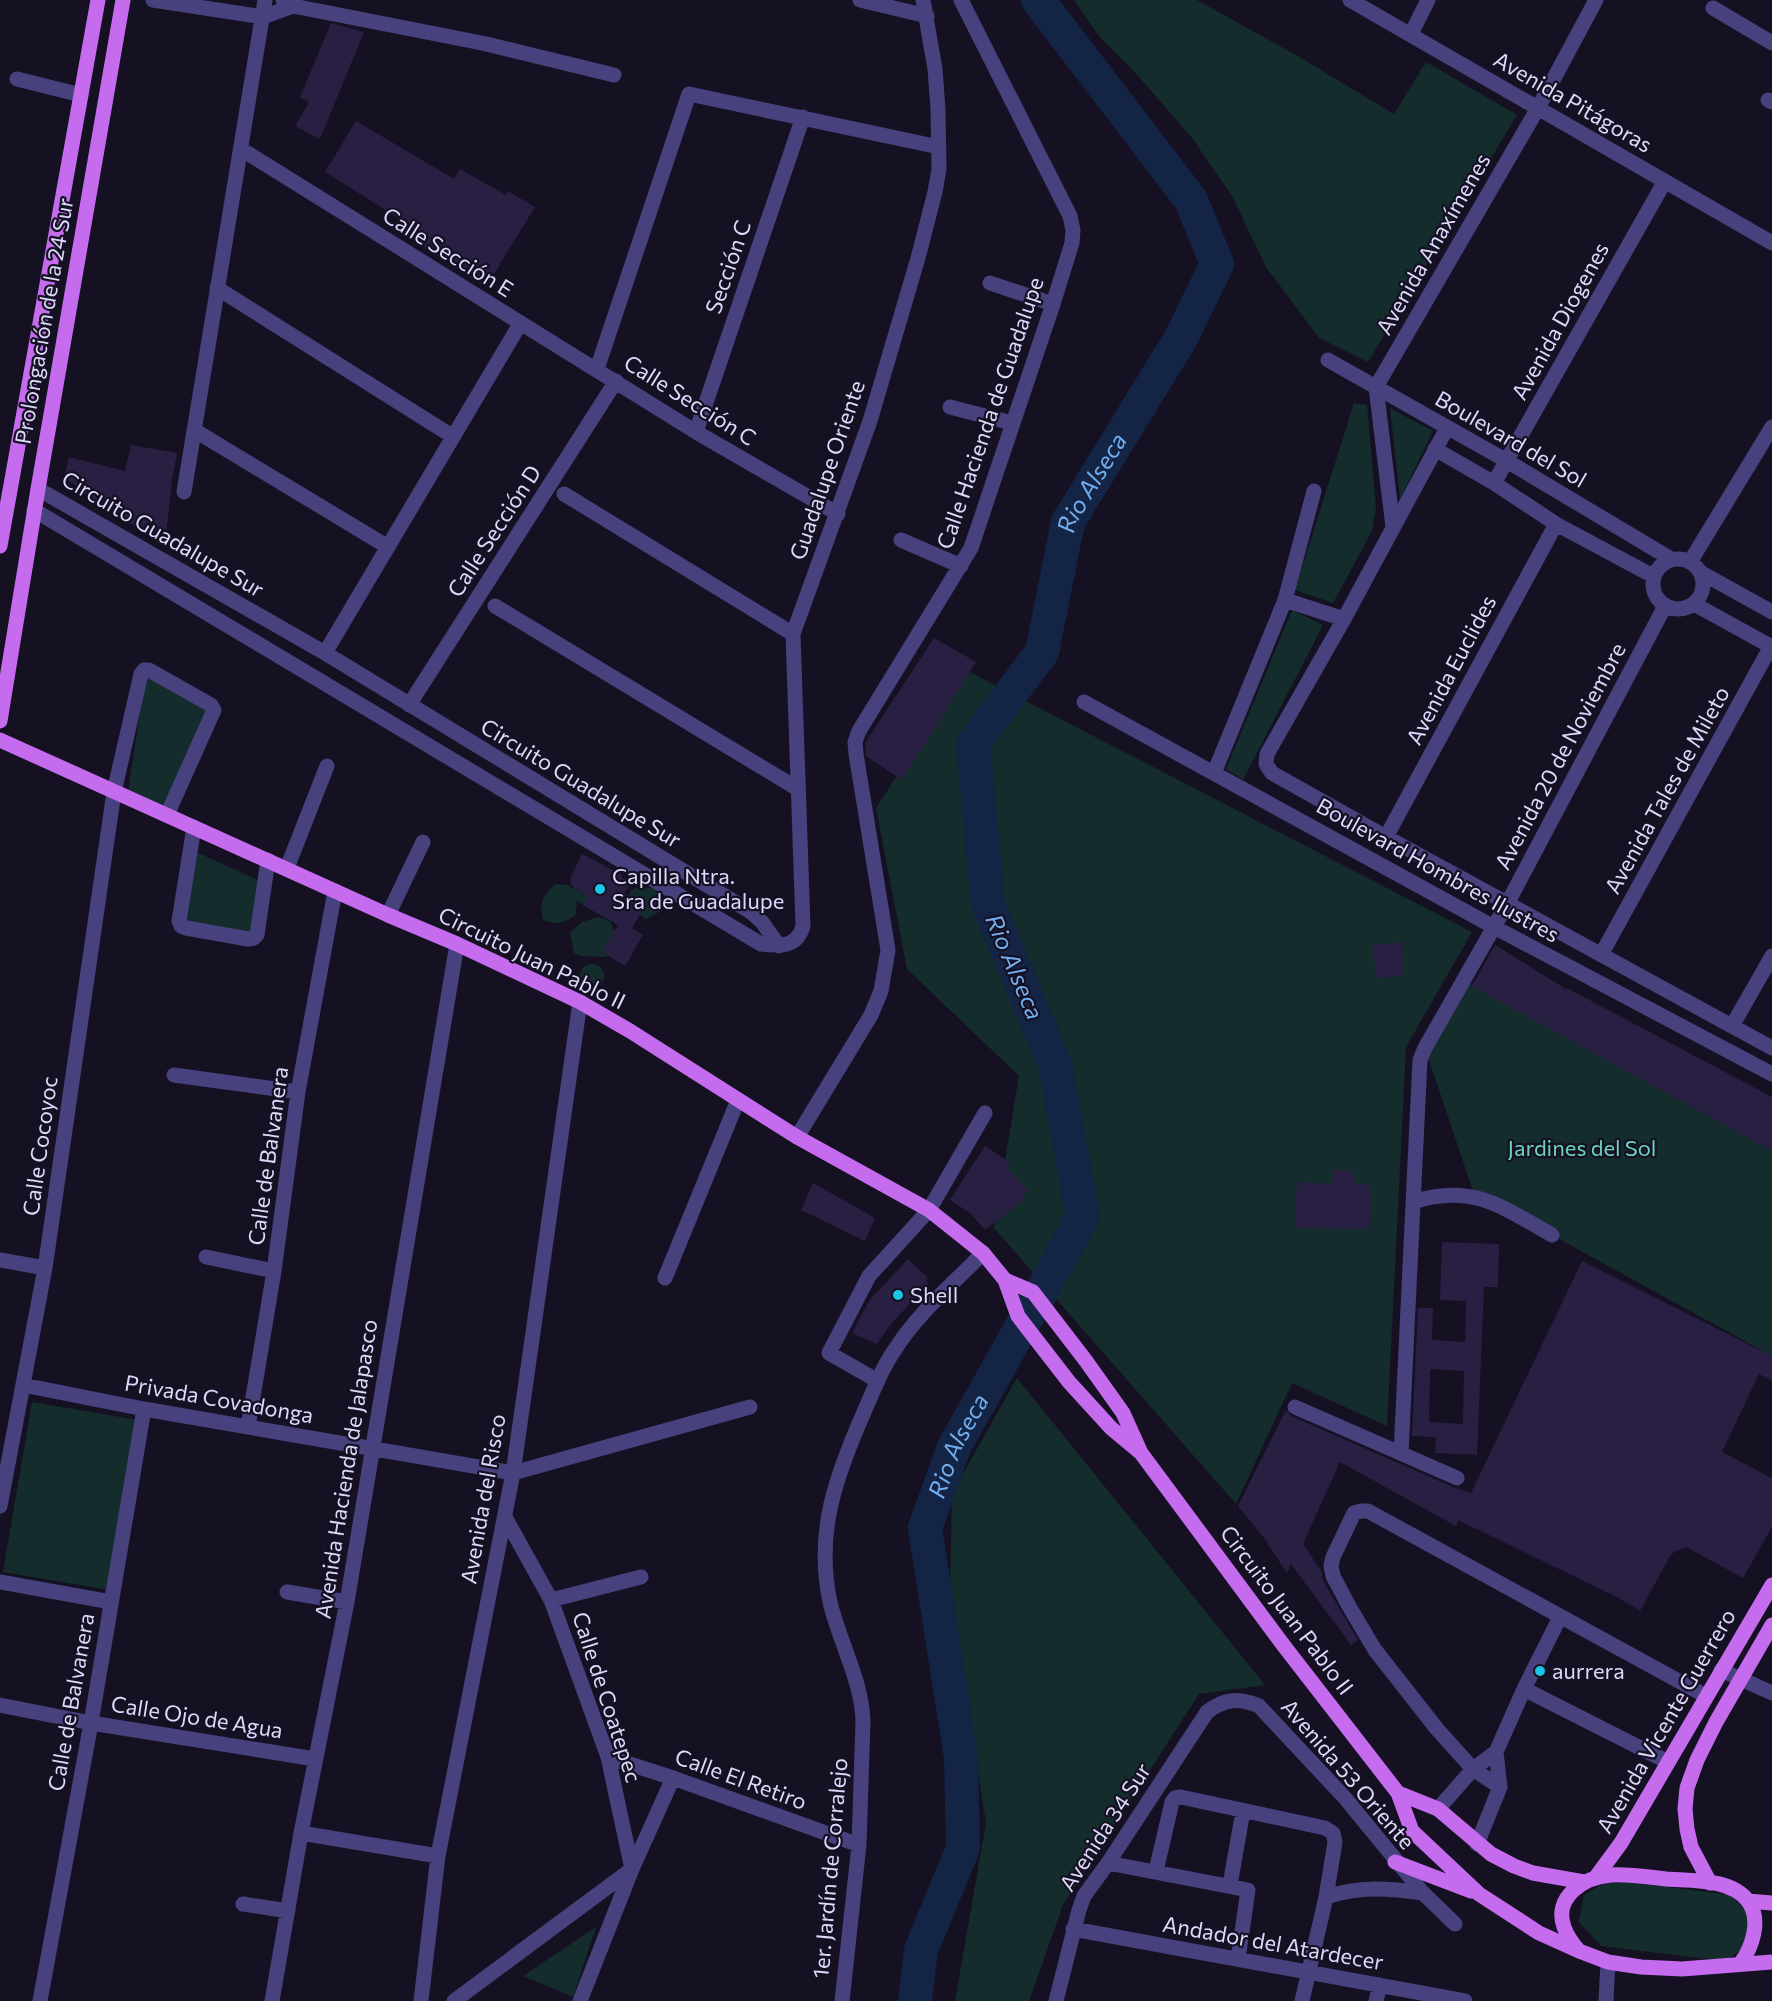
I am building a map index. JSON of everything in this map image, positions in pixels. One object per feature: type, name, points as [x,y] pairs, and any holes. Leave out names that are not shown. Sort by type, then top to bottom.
[{"type":"main road","name":"Prolongación de la 24 Sur","points":[[0,546],[4,497],[98,0]]},
{"type":"main road","name":"Prolongación de la 24 Sur","points":[[0,721],[34,510],[123,0]]},
{"type":"main road","name":"Circuito Juan Pablo II","points":[[0,740],[457,944],[580,1002],[797,1137],[929,1210],[983,1253],[1005,1280],[1018,1316],[1069,1382],[1111,1428],[1142,1453]]},
{"type":"main road","name":"Circuito Juan Pablo II","points":[[1005,1280],[1033,1292],[1124,1413],[1142,1453],[1284,1646],[1398,1793],[1412,1831],[1479,1894],[1539,1933],[1608,1962],[1683,1970],[1772,1962]]},
{"type":"main road","name":"Avenida Vicente Guerrero","points":[[1579,1951],[1564,1927],[1562,1914],[1564,1904],[1569,1895],[1590,1880],[1621,1843],[1772,1585]]},
{"type":"main road","name":"Avenida Vicente Guerrero","points":[[1710,1883],[1691,1847],[1685,1809],[1687,1788],[1697,1760],[1772,1625]]},
{"type":"main road","points":[[1398,1793],[1438,1809],[1491,1854],[1533,1873],[1590,1880],[1625,1875],[1725,1886],[1748,1901],[1754,1920],[1755,1933],[1747,1955],[1740,1964]]},
{"type":"main road","points":[[1395,1862],[1479,1894]]},
{"type":"main road","points":[[1748,1901],[1772,1903]]},
{"type":"street","points":[[153,0],[263,17],[288,3],[482,43],[614,75]]},
{"type":"street","points":[[184,492],[266,0]]},
{"type":"street","points":[[860,0],[927,16]]},
{"type":"street","name":"Guadalupe Oriente","points":[[779,946],[789,945],[796,940],[803,926],[793,634],[870,421],[918,258],[939,169],[935,69],[923,0]]},
{"type":"street","name":"Calle Hacienda de Guadalupe","points":[[797,1137],[871,1015],[881,991],[886,969],[888,950],[855,742],[859,731],[971,548],[1072,243],[1073,230],[1070,216],[961,0]]},
{"type":"street","name":"Avenida Pitágoras","points":[[1350,0],[1772,243]]},
{"type":"street","points":[[1411,34],[1428,0]]},
{"type":"street","name":"Avenida Anaxímenes","points":[[1376,387],[1538,108],[1596,0]]},
{"type":"street","points":[[1713,8],[1772,43]]},
{"type":"street","points":[[17,79],[81,94]]},
{"type":"street","points":[[597,369],[689,94],[939,147]]},
{"type":"street","name":"Sección C","points":[[696,432],[803,117]]},
{"type":"street","name":"Calle Sección E","points":[[241,149],[519,324],[325,653]]},
{"type":"street","name":"Avenida Diogenes","points":[[1494,483],[1665,181]]},
{"type":"street","points":[[990,283],[1053,304]]},
{"type":"street","points":[[217,288],[452,436]]},
{"type":"street","name":"Calle Sección C","points":[[519,324],[597,369],[696,432],[837,513]]},
{"type":"street","name":"Boulevard del Sol","points":[[1328,360],[1507,461],[1671,560]]},
{"type":"street","name":"Calle Sección D","points":[[409,705],[616,381]]},
{"type":"street","points":[[1376,387],[1393,527]]},
{"type":"street","points":[[950,407],[1012,423]]},
{"type":"street","points":[[1695,567],[1772,427]]},
{"type":"street","points":[[1286,600],[1344,619],[1447,428]]},
{"type":"street","points":[[194,430],[388,547]]},
{"type":"street","name":"Boulevard del Sol","points":[[1435,449],[1494,483],[1556,524],[1653,576]]},
{"type":"street","name":"Circuito Guadalupe Sur","points":[[38,489],[325,653],[751,912],[762,922],[779,946]]},
{"type":"street","points":[[1214,773],[1286,600],[1314,491]]},
{"type":"street","name":"Calle Sección D","points":[[564,494],[793,634]]},
{"type":"street","name":"Circuito Guadalupe Sur","points":[[34,510],[760,944],[779,946]]},
{"type":"street","name":"Avenida Euclides","points":[[1386,837],[1556,524]]},
{"type":"street","points":[[901,540],[962,566]]},
{"type":"street","points":[[1695,567],[1703,580],[1703,589],[1694,604],[1685,609],[1675,610],[1659,602],[1653,590],[1653,576],[1663,563],[1684,559],[1772,612]]},
{"type":"street","points":[[1694,604],[1772,646]]},
{"type":"street","name":"Calle Sección D","points":[[495,606],[798,789]]},
{"type":"street","name":"Avenida 20 de Noviembre","points":[[1401,1453],[1420,1060],[1507,904],[1665,606]]},
{"type":"street","name":"Boulevard Hombres Ilustres","points":[[1344,619],[1267,754],[1266,764],[1272,773],[1772,1048]]},
{"type":"street","points":[[257,643],[269,621]]},
{"type":"street","name":"Avenida Tales de Mileto","points":[[1601,955],[1772,646]]},
{"type":"street","name":"Calle Cocoyoc","points":[[0,1506],[45,1268],[114,792],[141,674],[144,670],[149,670],[211,705],[214,710],[167,815]]},
{"type":"street","name":"Boulevard Hombres Ilustres","points":[[1084,702],[1494,927],[1772,1074]]},
{"type":"street","points":[[286,868],[327,766]]},
{"type":"street","points":[[514,796],[525,776]]},
{"type":"street","points":[[194,827],[179,921],[181,926],[248,939],[254,938],[257,935],[268,860]]},
{"type":"street","points":[[388,915],[423,842]]},
{"type":"street","name":"Calle de Balvanera","points":[[248,1427],[274,1271],[298,1092],[335,891]]},
{"type":"street","name":"Avenida Hacienda de Jalapasco","points":[[272,2001],[301,1833],[347,1602],[457,944]]},
{"type":"street","points":[[1732,1026],[1772,956]]},
{"type":"street","name":"Avenida del Risco","points":[[421,2001],[438,1856],[513,1473],[580,1002]]},
{"type":"street","points":[[174,1075],[298,1092]]},
{"type":"street","points":[[665,1278],[738,1100]]},
{"type":"street","points":[[878,1382],[829,1353],[869,1276],[929,1210],[986,1113]]},
{"type":"street","points":[[1413,1202],[1434,1195],[1460,1194],[1490,1201],[1552,1235]]},
{"type":"street","name":"1er. Jardín de Corralejo","points":[[842,2001],[859,1845],[863,1711],[830,1602],[826,1568],[826,1528],[831,1496],[842,1463],[893,1352],[908,1332],[983,1253]]},
{"type":"street","points":[[206,1257],[274,1271]]},
{"type":"street","points":[[0,1260],[45,1268]]},
{"type":"street","name":"Privada Covadonga","points":[[23,1385],[144,1409],[513,1473]]},
{"type":"street","points":[[513,1473],[750,1407]]},
{"type":"street","points":[[1295,1407],[1457,1478]]},
{"type":"street","name":"Calle de Balvanera","points":[[39,2001],[91,1723],[144,1409]]},
{"type":"street","points":[[1500,1787],[1473,1769],[1437,1729],[1375,1650],[1333,1576],[1331,1566],[1333,1557],[1354,1513],[1361,1510],[1368,1511],[1706,1696]]},
{"type":"street","name":"Calle de Coatepec","points":[[505,1517],[551,1600],[608,1757],[632,1869]]},
{"type":"street","points":[[551,1600],[641,1577]]},
{"type":"street","points":[[0,1582],[111,1602]]},
{"type":"street","points":[[286,1592],[347,1602]]},
{"type":"street","points":[[1438,1809],[1473,1769],[1496,1752],[1560,1617]]},
{"type":"street","points":[[1721,1670],[1772,1693]]},
{"type":"street","points":[[1524,1689],[1668,1762]]},
{"type":"street","name":"Avenida 53 Oriente","points":[[1230,1701],[1245,1700],[1259,1706],[1345,1798],[1395,1862],[1455,1924]]},
{"type":"street","name":"Avenida 34 Sur","points":[[1056,2001],[1073,1929],[1084,1896],[1207,1712],[1217,1704],[1230,1701]]},
{"type":"street","name":"Calle Ojo de Agua","points":[[0,1706],[315,1759]]},
{"type":"street","points":[[1477,1844],[1500,1787],[1496,1752]]},
{"type":"street","name":"Calle El Retiro","points":[[608,1757],[859,1845]]},
{"type":"street","points":[[580,2001],[632,1869],[673,1778]]},
{"type":"street","points":[[1156,1871],[1172,1802],[1175,1798],[1181,1797],[1325,1828],[1333,1833],[1335,1842],[1326,1897],[1302,2001]]},
{"type":"street","points":[[1230,1885],[1243,1811]]},
{"type":"street","points":[[301,1833],[438,1856]]},
{"type":"street","points":[[1108,1863],[1248,1890],[1238,1959]]},
{"type":"street","points":[[454,2001],[632,1869]]},
{"type":"street","points":[[1326,1897],[1360,1889],[1423,1893]]},
{"type":"street","points":[[243,1904],[288,1911]]},
{"type":"street","name":"Andador del Atardecer","points":[[1073,1929],[1465,2001]]},
{"type":"street","points":[[1605,2001],[1608,1962]]},
{"type":"street","points":[[1376,2001],[1380,1985]]},
{"type":"green space","points":[[1074,0],[1197,0],[1296,55],[1394,114],[1426,62],[1517,115],[1368,362],[1319,338],[1266,267],[1232,196],[1192,138],[1140,78],[1099,36]]},
{"type":"green space","points":[[1354,403],[1367,405],[1376,508],[1372,531],[1333,603],[1295,590]]},
{"type":"green space","points":[[1390,408],[1433,431],[1400,499]]},
{"type":"green space","points":[[1292,610],[1323,625],[1243,780],[1226,769]]},
{"type":"green space","points":[[966,670],[1472,932],[1406,1047],[1387,1426],[1292,1383],[1236,1504],[994,1228],[1019,1076],[907,969],[876,808]]},
{"type":"green space","points":[[146,673],[210,711],[165,808],[128,792]]},
{"type":"green space","points":[[194,851],[262,882],[252,936],[182,924]]},
{"type":"green space","points":[[555,884],[568,885],[612,910],[607,919],[577,901],[576,914],[568,920],[552,923],[543,920],[541,908],[543,900]]},
{"type":"green space","points":[[640,887],[654,888],[664,900],[659,912],[645,919],[628,899],[631,890]]},
{"type":"green space","points":[[599,917],[611,922],[617,941],[606,957],[581,956],[574,953],[570,933],[582,922]]},
{"type":"green space","points":[[592,964],[601,967],[604,976],[601,985],[592,988],[583,985],[580,976],[583,967]]},
{"type":"green space","name":"Jardines del Sol","points":[[1463,980],[1772,1151],[1772,1356],[1490,1201],[1475,1197],[1425,1048]]},
{"type":"green space","points":[[1017,1378],[1265,1685],[1199,1694],[1063,1905],[1029,2001],[955,2001],[986,1823],[950,1596],[952,1493]]},
{"type":"green space","points":[[32,1402],[138,1420],[109,1590],[3,1572]]},
{"type":"green space","points":[[1609,1880],[1732,1895],[1750,1917],[1746,1946],[1725,1961],[1601,1946],[1579,1922],[1584,1895]]},
{"type":"green space","points":[[596,1927],[573,1997],[523,1976]]},
{"type":"building","points":[[331,23],[364,32],[320,139],[295,126],[309,102],[300,97]]},
{"type":"building","points":[[356,121],[454,179],[460,169],[506,195],[508,191],[535,207],[486,287],[416,242],[422,233],[325,172]]},
{"type":"building","points":[[131,445],[177,453],[165,545],[102,506],[64,477],[69,457],[125,471]]},
{"type":"building","points":[[934,638],[976,662],[902,780],[866,756],[865,743]]},
{"type":"building","points":[[582,854],[622,875],[621,877],[631,883],[624,893],[645,905],[632,928],[643,935],[625,966],[602,952],[618,925],[583,905],[588,896],[572,886],[570,879]]},
{"type":"building","points":[[1401,942],[1404,976],[1376,978],[1373,945]]},
{"type":"building","points":[[1495,945],[1566,989],[1772,1097],[1772,1151],[1472,986]]},
{"type":"building","points":[[985,1146],[1011,1163],[1007,1168],[1028,1191],[1021,1198],[1023,1200],[985,1230],[970,1213],[950,1200]]},
{"type":"building","points":[[1333,1170],[1354,1171],[1355,1184],[1370,1185],[1369,1229],[1295,1228],[1297,1182],[1333,1184]]},
{"type":"building","points":[[813,1183],[875,1218],[865,1241],[801,1210]]},
{"type":"building","points":[[1442,1242],[1499,1244],[1498,1287],[1484,1287],[1477,1455],[1435,1453],[1436,1437],[1412,1436],[1418,1308],[1433,1308],[1432,1340],[1465,1342],[1466,1301],[1440,1300]],"holes":[[[1430,1369],[1464,1371],[1463,1424],[1429,1422]]]},
{"type":"building","name":"Shell","points":[[908,1259],[928,1278],[926,1281],[929,1283],[890,1325],[877,1344],[852,1333],[869,1301]]},
{"type":"building","points":[[1582,1261],[1772,1356],[1772,1381],[1759,1374],[1722,1452],[1772,1478],[1772,1527],[1743,1578],[1686,1547],[1675,1551],[1670,1556],[1640,1611],[1619,1598],[1458,1520],[1456,1526],[1340,1462],[1303,1544],[1322,1572],[1322,1579],[1358,1640],[1351,1645],[1291,1564],[1287,1573],[1264,1538],[1238,1506],[1286,1410],[1291,1416],[1471,1493]]},
{"type":"waterway","name":"Rio Alseca","points":[[915,2001],[921,1950],[963,1848],[961,1758],[925,1528],[954,1447],[1083,1217],[1055,1064],[988,905],[973,744],[1042,652],[1068,522],[1181,338],[1217,264],[1191,200],[1038,0]]},
{"type":"place","name":"Capilla Ntra. Sra de Guadalupe","points":[[600,889]]},
{"type":"place","name":"Shell","points":[[898,1295]]},
{"type":"place","name":"aurrera","points":[[1540,1671]]}]
